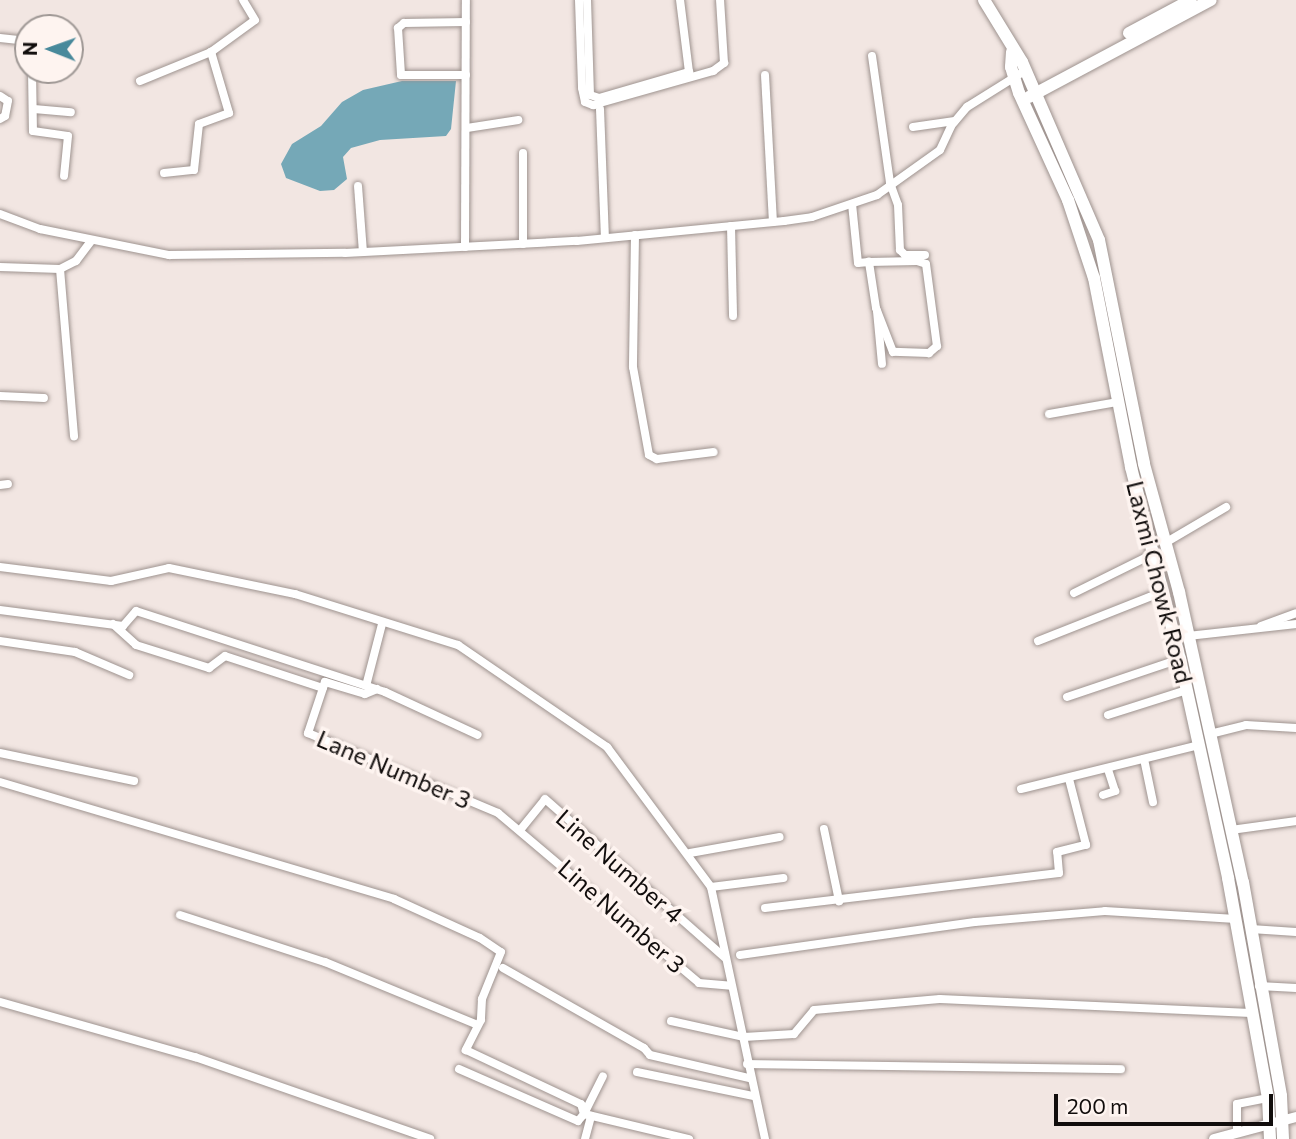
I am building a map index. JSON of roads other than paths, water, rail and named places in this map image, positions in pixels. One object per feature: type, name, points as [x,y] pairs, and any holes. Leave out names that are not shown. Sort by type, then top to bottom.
[{"type":"main road","points":[[984,0],[1012,52],[1026,70],[1027,93]]},
{"type":"main road","points":[[1027,93],[1191,0]]},
{"type":"main road","points":[[1027,93],[1211,0]]},
{"type":"main road","name":"Laxmi Chowk Road","points":[[1012,52],[1014,77],[1027,93],[1099,240],[1143,464],[1165,543],[1161,559],[1164,592],[1187,690],[1207,740],[1231,830],[1251,1013],[1268,1097],[1284,1120]]},
{"type":"main road","name":"Laxmi Chowk Road","points":[[1027,93],[1084,243],[1118,402],[1161,559],[1188,636],[1240,915],[1251,929],[1284,1120]]},
{"type":"main road","points":[[1270,1139],[1284,1120]]},
{"type":"main road","points":[[1283,1139],[1284,1120]]},
{"type":"street","points":[[140,81],[211,52],[255,20],[243,0]]},
{"type":"street","points":[[466,0],[466,247]]},
{"type":"street","points":[[579,0],[582,88],[585,102],[593,105],[713,71],[724,63],[720,0]]},
{"type":"street","points":[[587,0],[590,95],[599,98],[689,72],[680,0]]},
{"type":"street","points":[[466,22],[404,23],[398,28],[401,75],[466,75]]},
{"type":"street","points":[[164,173],[194,170],[200,124],[229,113],[211,52]]},
{"type":"street","points":[[872,56],[890,183],[898,205],[901,254],[925,255]]},
{"type":"street","points":[[0,214],[40,229],[169,255],[363,252],[523,244],[773,222],[852,204],[877,195],[890,183],[940,150],[955,121],[990,89],[1026,70]]},
{"type":"street","points":[[765,75],[773,222]]},
{"type":"street","points":[[33,84],[34,109],[29,131],[68,136],[64,176]]},
{"type":"street","points":[[0,96],[8,101],[5,116],[0,119]]},
{"type":"street","points":[[34,109],[71,112]]},
{"type":"street","points":[[600,109],[605,238]]},
{"type":"street","points":[[467,128],[518,120]]},
{"type":"street","points":[[913,127],[955,121]]},
{"type":"street","points":[[523,153],[523,244]]},
{"type":"street","points":[[358,186],[363,252]]},
{"type":"street","points":[[852,204],[858,263],[926,264],[937,346],[929,353],[893,352],[877,308]]},
{"type":"street","points":[[731,226],[733,316]]},
{"type":"street","points":[[635,235],[633,367],[649,454],[657,459],[714,452]]},
{"type":"street","points":[[0,267],[60,269],[76,261],[92,240]]},
{"type":"street","points":[[869,262],[877,308],[882,364]]},
{"type":"street","points":[[60,269],[74,436]]},
{"type":"street","points":[[0,397],[44,398]]},
{"type":"street","points":[[1049,414],[1118,402]]},
{"type":"street","points":[[1165,543],[1226,507]]},
{"type":"street","points":[[1074,593],[1161,559]]},
{"type":"street","points":[[0,567],[111,581],[169,568],[199,572],[295,594],[382,624],[458,645],[607,747],[690,853],[711,887],[724,957],[744,1037],[749,1078],[765,1139]]},
{"type":"street","points":[[1038,640],[1164,592]]},
{"type":"street","points":[[0,610],[123,626],[136,611],[366,686],[478,735]]},
{"type":"street","points":[[1261,626],[1296,613]]},
{"type":"street","points":[[113,624],[136,645],[209,668],[225,656],[323,688],[325,682],[365,694],[377,690]]},
{"type":"street","points":[[366,686],[382,624]]},
{"type":"street","points":[[1188,636],[1296,624]]},
{"type":"street","points":[[0,641],[75,652],[129,675]]},
{"type":"street","points":[[1067,697],[1180,659]]},
{"type":"street","name":"Lane Number 3","points":[[323,688],[308,733],[498,813],[521,829]]},
{"type":"street","points":[[1108,715],[1187,690]]},
{"type":"street","points":[[1021,789],[1144,759],[1246,725],[1296,728]]},
{"type":"street","points":[[0,753],[134,781]]},
{"type":"street","points":[[1144,759],[1153,802]]},
{"type":"street","points":[[1103,795],[1115,792],[1108,769]]},
{"type":"street","points":[[765,908],[1059,873],[1057,852],[1086,845],[1069,779]]},
{"type":"street","points":[[0,782],[394,899],[480,938],[501,952],[482,999],[478,1025],[466,1050],[581,1104],[587,1115]]},
{"type":"street","name":"Line Number 4","points":[[521,829],[545,800],[724,957]]},
{"type":"street","points":[[1231,830],[1296,821]]},
{"type":"street","name":"Line Number 3","points":[[521,829],[699,983],[731,986]]},
{"type":"street","points":[[824,829],[839,901]]},
{"type":"street","points":[[690,853],[780,837]]},
{"type":"street","points":[[711,887],[783,878]]},
{"type":"street","points":[[740,955],[984,921],[1105,911],[1240,915]]},
{"type":"street","points":[[180,915],[325,962],[478,1025]]},
{"type":"street","points":[[1251,929],[1296,932]]},
{"type":"street","points":[[503,968],[638,1044],[650,1055],[749,1078]]},
{"type":"street","points":[[1259,986],[1296,989]]},
{"type":"street","points":[[671,1021],[744,1037],[799,1033],[806,1016],[814,1010],[940,999],[1251,1013]]},
{"type":"street","points":[[0,1002],[195,1057],[430,1139]]},
{"type":"street","points":[[747,1064],[1121,1069]]},
{"type":"street","points":[[458,1069],[578,1121],[587,1115],[689,1139]]},
{"type":"street","points":[[637,1072],[753,1096]]},
{"type":"street","points":[[585,1139],[587,1115],[603,1076]]},
{"type":"street","points":[[1237,1132],[1237,1104],[1268,1097]]},
{"type":"street","points":[[1214,1139],[1284,1120]]},
{"type":"water","points":[[402,81],[456,81],[451,129],[446,136],[380,140],[351,148],[343,157],[347,179],[334,190],[320,191],[286,178],[281,164],[292,144],[321,126],[342,102],[363,90]]}]
